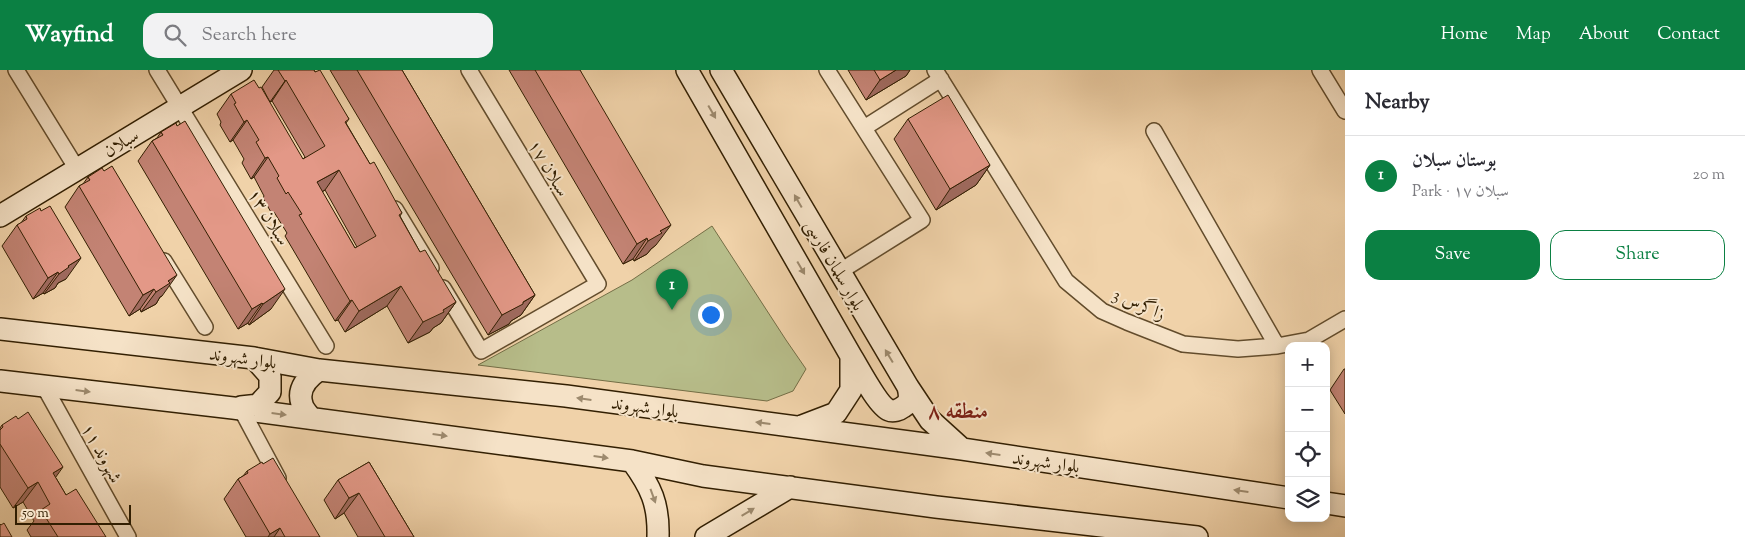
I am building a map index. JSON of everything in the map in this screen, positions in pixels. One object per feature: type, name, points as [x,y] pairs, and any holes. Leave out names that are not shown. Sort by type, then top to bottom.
[{"type":"main road","name":"سبلان","points":[[0,216],[77,169],[105,164],[180,107],[241,70]]},
{"type":"main road","name":"بلوار سلمان فارسی","points":[[687,70],[851,356],[851,390],[836,413],[800,427]]},
{"type":"main road","name":"بلوار سلمان فارسی","points":[[721,70],[908,387],[930,420],[962,449]]},
{"type":"main road","name":"بلوار شهروند","points":[[0,329],[254,358],[319,370],[566,396],[962,449],[1285,497]]},
{"type":"main road","points":[[851,356],[881,404],[889,410],[899,410],[906,405],[910,396],[908,387]]},
{"type":"main road","points":[[237,409],[258,405],[270,392],[270,376],[254,358]]},
{"type":"main road","points":[[311,418],[302,405],[301,392],[308,378],[319,370]]},
{"type":"main road","points":[[0,381],[311,418],[632,461],[703,476],[936,508],[1197,537]]},
{"type":"main road","points":[[632,461],[645,478],[654,497],[659,519],[658,537]]},
{"type":"main road","points":[[706,537],[790,487]]},
{"type":"main road","points":[[1330,504],[1345,506]]},
{"type":"street","points":[[16,70],[77,169]]},
{"type":"street","name":"سبلان ۱۳","points":[[157,70],[326,346]]},
{"type":"street","name":"سبلان ۱۷","points":[[388,198],[481,351],[598,284],[469,70]]},
{"type":"street","points":[[827,70],[922,220],[839,272]]},
{"type":"street","points":[[1320,70],[1345,111]]},
{"type":"street","points":[[864,128],[938,75]]},
{"type":"street","name":"زاگرس 3","points":[[938,75],[1066,281],[1102,310],[1183,344],[1238,349],[1277,346],[1309,340],[1345,319]]},
{"type":"street","points":[[1154,131],[1277,346]]},
{"type":"street","points":[[155,245],[205,327]]},
{"type":"street","name":"شهروند ۱۱","points":[[44,386],[128,537]]},
{"type":"street","points":[[237,409],[287,494]]},
{"type":"green space","points":[[712,226],[806,369],[793,391],[767,401],[478,365],[632,280]]},
{"type":"building","points":[[278,70],[314,70],[315,72],[320,70],[349,119],[345,122],[370,164],[374,162],[402,213],[399,215],[420,252],[425,250],[456,302],[443,310],[444,312],[423,322],[401,286],[359,311],[352,300],[350,301],[299,215],[302,214],[288,192],[286,194],[277,178],[279,176],[268,157],[265,158],[256,142],[259,140],[247,120],[244,122],[231,94],[254,80],[259,88],[261,87],[303,159],[325,146]],"holes":[[[339,170],[376,236],[355,248],[317,182]]]},
{"type":"building","points":[[357,70],[402,70],[535,295],[523,302],[523,304],[502,315]]},
{"type":"building","points":[[535,70],[580,70],[671,225],[660,231],[662,233],[648,241],[647,238],[637,244]]},
{"type":"building","points":[[874,70],[896,70],[880,80]]},
{"type":"building","points":[[948,95],[990,165],[950,189],[908,119]]},
{"type":"building","points":[[185,121],[285,289],[252,309],[152,141],[163,135],[161,132],[176,123],[177,126]]},
{"type":"building","points":[[112,166],[177,275],[168,281],[170,283],[156,292],[154,289],[143,295],[79,186],[90,180],[88,177],[102,168],[104,171]]},
{"type":"building","points":[[50,206],[81,258],[59,274],[58,272],[48,278],[17,225],[27,219],[26,216],[40,208],[41,211]]},
{"type":"building","points":[[28,412],[63,467],[53,473],[66,495],[76,489],[106,537],[58,537],[41,510],[50,504],[38,482],[28,488],[0,444],[2,425],[16,416],[18,419]]},
{"type":"building","points":[[273,458],[320,537],[285,537],[280,528],[270,534],[238,479],[262,462],[263,464]]},
{"type":"building","points":[[369,462],[414,537],[385,537],[359,493],[349,498],[338,480]]},
{"type":"building","points":[[4,523],[12,537],[0,537],[0,524]]},
{"type":"place","name":"بوستان سبلان","points":[[672,310]]},
{"type":"district","name":"منطقه ۸","points":[[958,410]]}]
